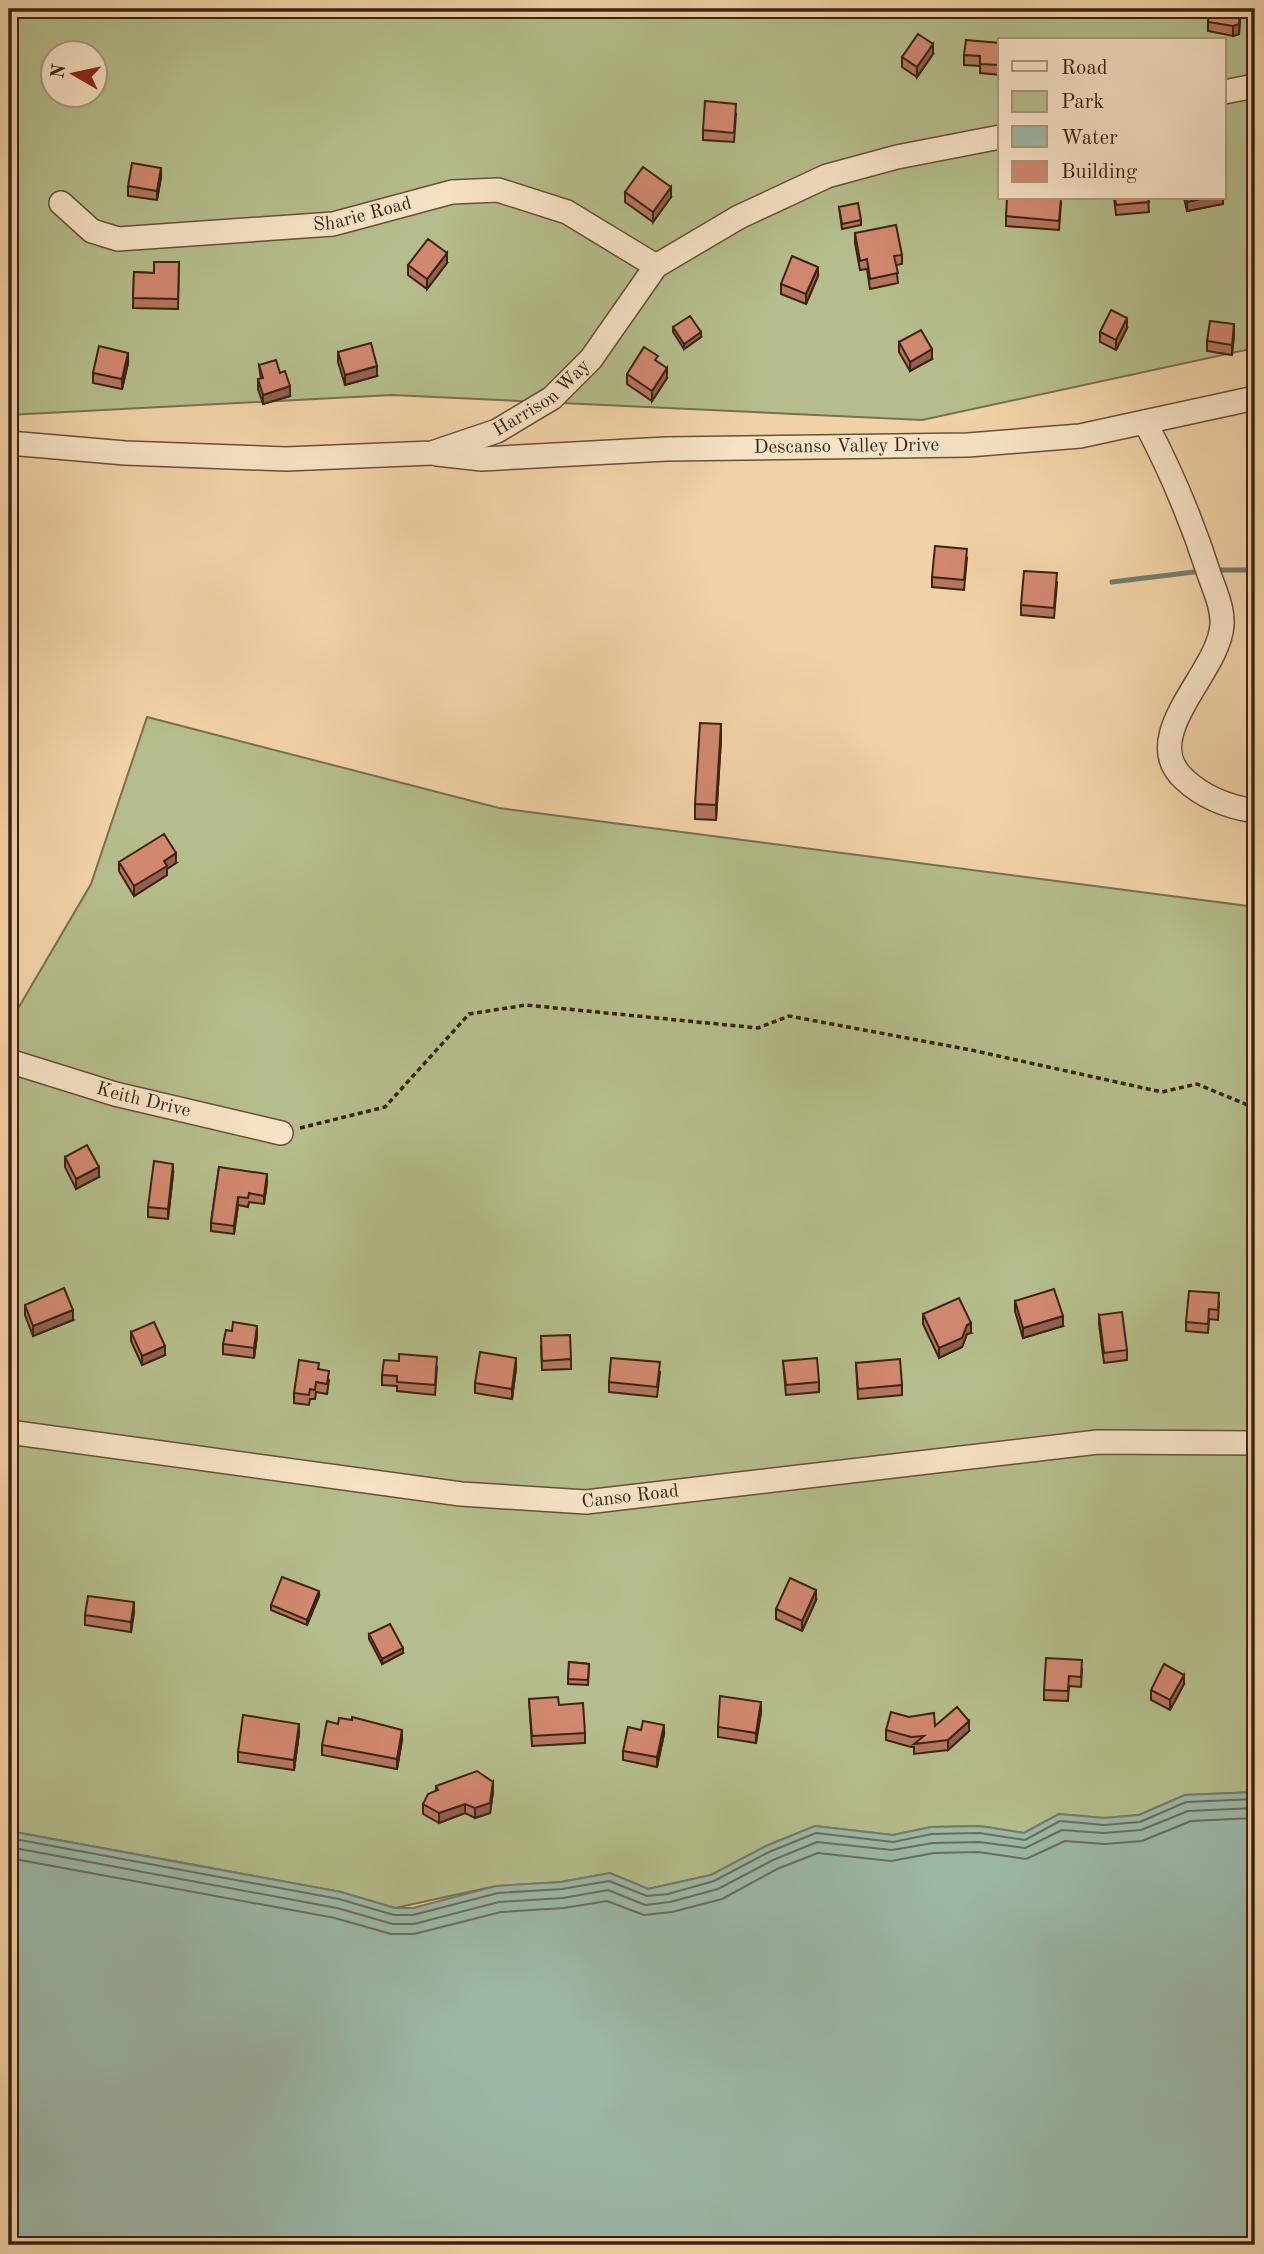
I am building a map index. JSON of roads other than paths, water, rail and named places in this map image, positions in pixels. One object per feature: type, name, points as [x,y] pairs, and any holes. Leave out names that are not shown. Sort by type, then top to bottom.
[{"type":"street","points":[[1226,92],[1255,86]]},
{"type":"street","name":"Harrison Way","points":[[9,443],[125,453],[286,459],[432,453],[497,431],[552,398],[591,359],[656,266],[739,217],[827,176],[897,157],[998,136]]},
{"type":"street","name":"Sharie Road","points":[[61,203],[92,231],[118,239],[333,224],[452,192],[498,190],[567,212],[656,266]]},
{"type":"street","name":"Descanso Valley Drive","points":[[432,453],[482,459],[666,449],[968,444],[1080,436],[1255,398]]},
{"type":"street","points":[[1146,422],[1185,506],[1221,608],[1222,627],[1217,645],[1169,737],[1170,756],[1178,774],[1197,792],[1231,807],[1255,811]]},
{"type":"street","name":"Keith Drive","points":[[9,1061],[115,1094],[281,1133]]},
{"type":"street","name":"Canso Road","points":[[9,1432],[461,1494],[586,1502],[1098,1442],[1255,1443]]},
{"type":"water","points":[[1255,1792],[1255,2245],[9,2245],[9,1831],[341,1892],[395,1908],[413,1908],[496,1886],[561,1882],[610,1873],[648,1889],[711,1875],[766,1846],[815,1826],[893,1835],[931,1827],[980,1826],[1024,1833],[1059,1814],[1104,1818],[1139,1815],[1185,1795]]},
{"type":"waterway","points":[[1212,570],[1255,570]]},
{"type":"waterway","points":[[1112,582],[1202,571]]}]
